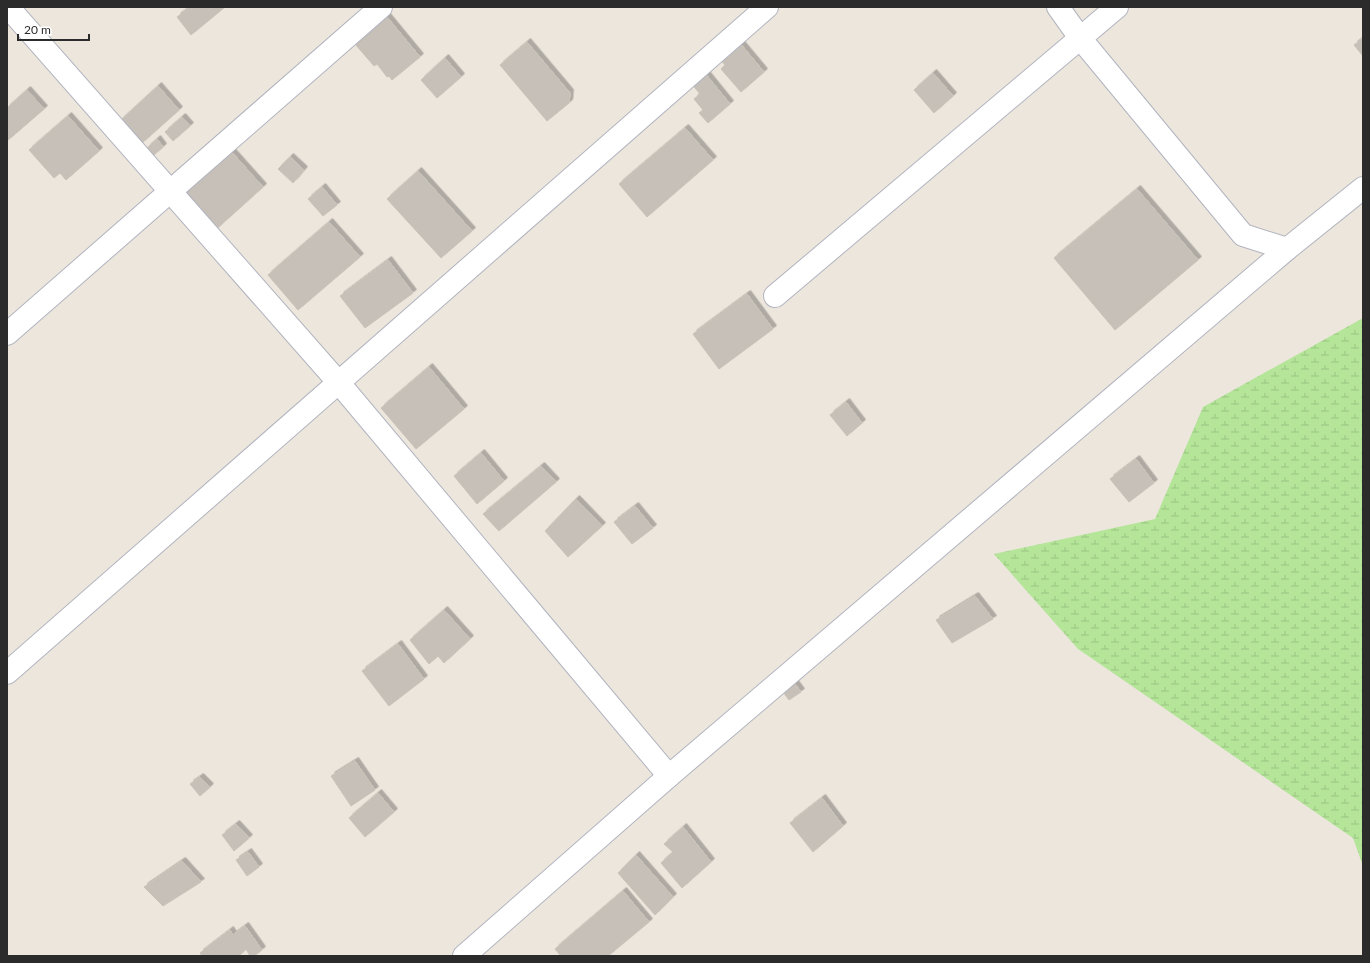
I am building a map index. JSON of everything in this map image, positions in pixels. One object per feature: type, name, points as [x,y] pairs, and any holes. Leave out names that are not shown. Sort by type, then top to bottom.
[{"type":"street","points":[[8,7],[339,382],[669,776]]},
{"type":"street","points":[[7,334],[381,7]]},
{"type":"street","points":[[7,673],[767,7]]},
{"type":"street","points":[[1058,7],[1080,38],[1243,235],[1286,249]]},
{"type":"street","points":[[775,296],[1117,7]]},
{"type":"street","points":[[464,956],[669,776],[1286,249],[1363,188]]},
{"type":"green space","points":[[1363,318],[1363,866],[1353,838],[1078,649],[994,554],[1155,519],[1203,407]]},
{"type":"building","points":[[190,7],[225,7],[191,35],[177,17]]},
{"type":"building","points":[[387,17],[420,57],[392,80],[389,76],[387,77],[377,64],[374,66],[355,44]]},
{"type":"building","points":[[1363,38],[1363,56],[1354,45]]},
{"type":"building","points":[[527,42],[570,93],[569,103],[547,121],[500,65]]},
{"type":"building","points":[[739,42],[764,72],[741,92],[721,69],[725,65],[719,58]]},
{"type":"building","points":[[445,58],[461,77],[437,98],[421,80]]},
{"type":"building","points":[[704,72],[730,104],[708,123],[699,113],[703,110],[694,99],[700,94],[691,83]]},
{"type":"building","points":[[933,73],[953,96],[934,113],[914,90]]},
{"type":"building","points":[[158,86],[179,110],[141,144],[120,121]]},
{"type":"building","points":[[27,90],[44,109],[7,141],[7,108]]},
{"type":"building","points":[[68,116],[99,151],[66,180],[60,173],[54,178],[29,150]]},
{"type":"building","points":[[182,117],[190,126],[173,141],[165,132]]},
{"type":"building","points":[[685,128],[713,160],[647,217],[619,184]]},
{"type":"building","points":[[157,139],[163,147],[154,155],[147,148]]},
{"type":"building","points":[[229,149],[263,187],[213,232],[179,194]]},
{"type":"building","points":[[290,157],[304,170],[293,183],[278,169]]},
{"type":"building","points":[[418,171],[472,231],[441,258],[387,199]]},
{"type":"building","points":[[322,187],[337,205],[323,216],[308,199]]},
{"type":"building","points":[[1137,189],[1198,260],[1115,330],[1054,258]]},
{"type":"building","points":[[329,222],[360,257],[298,310],[268,275]]},
{"type":"building","points":[[388,260],[413,293],[365,328],[340,296]]},
{"type":"building","points":[[747,294],[773,329],[719,369],[693,334]]},
{"type":"building","points":[[429,367],[464,409],[416,449],[381,408]]},
{"type":"building","points":[[846,402],[862,423],[847,436],[830,415]]},
{"type":"building","points":[[481,453],[504,481],[477,504],[454,476]]},
{"type":"building","points":[[1136,459],[1154,483],[1129,502],[1110,479]]},
{"type":"building","points":[[541,466],[556,482],[499,531],[483,514]]},
{"type":"building","points":[[576,499],[602,526],[568,557],[545,531]]},
{"type":"building","points":[[635,506],[653,528],[632,544],[614,522]]},
{"type":"building","points":[[975,596],[993,619],[952,643],[936,620]]},
{"type":"building","points":[[444,610],[470,639],[444,663],[438,656],[429,664],[410,640]]},
{"type":"building","points":[[398,644],[424,679],[389,706],[362,671]]},
{"type":"building","points":[[792,680],[801,692],[789,700],[780,688]]},
{"type":"building","points":[[355,761],[375,790],[351,806],[331,776]]},
{"type":"building","points":[[200,777],[210,787],[200,796],[190,784]]},
{"type":"building","points":[[378,793],[394,812],[365,837],[349,818]]},
{"type":"building","points":[[822,798],[843,826],[813,852],[790,823]]},
{"type":"building","points":[[236,824],[249,838],[234,851],[222,835]]},
{"type":"building","points":[[683,827],[711,862],[682,888],[661,863],[673,852],[664,844]]},
{"type":"building","points":[[248,852],[259,867],[247,876],[236,860]]},
{"type":"building","points":[[636,855],[673,897],[655,915],[618,873]]},
{"type":"building","points":[[182,861],[201,882],[163,906],[144,887]]},
{"type":"building","points":[[623,891],[649,922],[608,956],[561,956],[555,949]]},
{"type":"building","points":[[245,926],[262,950],[254,956],[250,956],[246,949],[239,956],[202,956],[200,953],[230,930],[233,935]]}]
